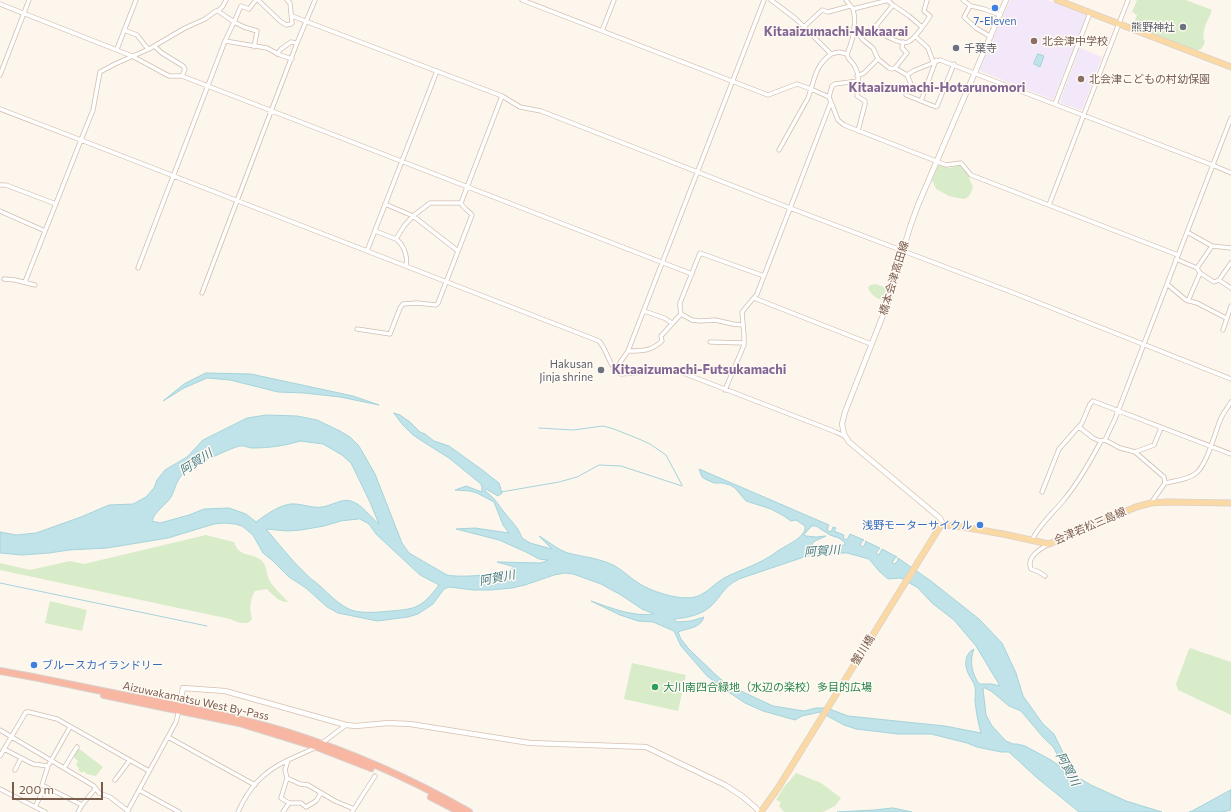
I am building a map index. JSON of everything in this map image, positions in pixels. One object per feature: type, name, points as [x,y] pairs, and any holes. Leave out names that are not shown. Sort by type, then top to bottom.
[{"type":"highway","name":"Aizuwakamatsu West By-Pass","points":[[0,671],[179,708],[319,745],[394,774],[469,812]]},
{"type":"highway","name":"Aizuwakamatsu West By-Pass","points":[[0,675],[179,708]]},
{"type":"highway","name":"Aizuwakamatsu West By-Pass","points":[[319,745],[415,788],[460,812]]},
{"type":"main road","points":[[1057,0],[1118,25],[1231,67]]},
{"type":"main road","name":"会津若松三島線","points":[[941,525],[957,526],[1003,534],[1049,544],[1136,507],[1151,503],[1231,503]]},
{"type":"main road","name":"蟹川橋","points":[[760,812],[775,793],[794,763],[941,525]]},
{"type":"street","points":[[0,75],[29,0]]},
{"type":"street","points":[[117,49],[136,0]]},
{"type":"street","points":[[25,282],[93,110],[100,72],[205,19],[218,11],[225,4],[226,0]]},
{"type":"street","points":[[138,268],[225,41],[241,6],[250,9],[257,0],[286,25],[292,23],[290,3],[287,0]]},
{"type":"street","points":[[202,294],[297,43],[315,0]]},
{"type":"street","points":[[522,0],[768,95],[797,84],[829,97]]},
{"type":"street","points":[[602,31],[614,0]]},
{"type":"street","points":[[615,370],[628,351],[764,0]]},
{"type":"street","points":[[771,0],[804,27],[832,54]]},
{"type":"street","points":[[846,0],[853,9],[855,20],[847,54],[848,58],[856,67],[858,81],[857,96],[864,99],[865,104],[858,131]]},
{"type":"street","points":[[853,9],[888,0],[922,27]]},
{"type":"street","points":[[893,5],[876,26],[877,29],[892,39],[908,42],[915,36],[930,16],[924,11],[927,0]]},
{"type":"street","points":[[962,0],[970,6],[982,8],[1000,15]]},
{"type":"street","name":"橋本会津高田線","points":[[846,437],[842,424],[844,416],[887,305],[910,227],[1006,0]]},
{"type":"street","points":[[1049,205],[1128,0]]},
{"type":"street","points":[[0,4],[117,49],[170,76],[182,76],[692,274]]},
{"type":"street","points":[[804,27],[822,10],[828,12],[850,6]]},
{"type":"street","points":[[970,6],[964,16],[976,28],[990,37]]},
{"type":"street","points":[[218,11],[234,22],[257,31],[254,47]]},
{"type":"street","points":[[1055,104],[1090,13]]},
{"type":"street","points":[[292,16],[502,96],[520,107],[541,111],[1014,293],[1231,379]]},
{"type":"street","points":[[854,28],[863,40],[873,48],[878,59],[889,68],[895,68],[906,75],[911,84]]},
{"type":"street","points":[[124,30],[137,35],[148,49]]},
{"type":"street","points":[[915,36],[928,48],[935,61],[921,100]]},
{"type":"street","points":[[225,41],[267,48],[292,59]]},
{"type":"street","points":[[278,54],[280,49],[291,42],[297,43]]},
{"type":"street","points":[[895,68],[907,53],[902,48],[903,42]]},
{"type":"street","points":[[154,46],[185,69],[182,76]]},
{"type":"street","points":[[779,150],[804,106],[811,89],[816,70],[824,60],[832,54],[840,52],[847,54]]},
{"type":"street","points":[[857,76],[864,73],[878,59]]},
{"type":"street","points":[[906,75],[935,61],[940,60],[954,64],[1230,172]]},
{"type":"street","points":[[906,95],[936,107],[954,64]]},
{"type":"street","points":[[367,251],[437,71]]},
{"type":"street","points":[[858,81],[834,84],[830,91],[829,97],[841,123],[946,165],[961,163],[971,174],[1177,257],[1197,268],[1200,273],[1214,282],[1219,280],[1231,263]]},
{"type":"street","points":[[461,203],[502,96]]},
{"type":"street","points":[[725,390],[744,343],[742,312],[754,298],[764,276],[831,102]]},
{"type":"street","points":[[0,109],[599,341],[615,370],[619,374],[673,370],[836,432],[846,437],[857,450],[940,518],[942,522],[941,525]]},
{"type":"street","points":[[1032,540],[1044,522],[1063,501],[1081,476],[1090,463],[1102,440],[1113,426],[1143,344],[1231,118]]},
{"type":"street","points":[[0,185],[6,185],[56,204]]},
{"type":"street","points":[[357,329],[390,334],[401,305],[417,303],[436,305],[472,215],[461,203],[430,203],[413,216],[404,226],[396,239]]},
{"type":"street","points":[[385,204],[413,216],[458,251]]},
{"type":"street","points":[[0,211],[45,231]]},
{"type":"street","points":[[375,232],[396,239],[402,247],[405,255],[406,266]]},
{"type":"street","points":[[1187,232],[1212,246],[1231,248]]},
{"type":"street","points":[[1197,268],[1212,246]]},
{"type":"street","points":[[681,314],[680,303],[700,253],[764,276]]},
{"type":"street","points":[[1188,301],[1200,273]]},
{"type":"street","points":[[4,279],[35,285]]},
{"type":"street","points":[[1219,280],[1231,288]]},
{"type":"street","points":[[1166,284],[1188,301],[1197,303],[1226,318]]},
{"type":"street","points":[[754,298],[871,344]]},
{"type":"street","points":[[1223,330],[1231,306]]},
{"type":"street","points":[[644,311],[664,318],[672,323]]},
{"type":"street","points":[[628,351],[652,348],[662,341],[661,336],[681,314]]},
{"type":"street","points":[[681,314],[692,320],[715,320],[743,325]]},
{"type":"street","points":[[710,342],[744,343]]},
{"type":"street","points":[[1042,492],[1059,449],[1082,423],[1090,404],[1093,402],[1231,454]]},
{"type":"street","points":[[1151,503],[1165,483],[1196,473],[1203,463],[1222,417],[1231,402]]},
{"type":"street","points":[[1078,427],[1093,438],[1135,452],[1164,477],[1165,483]]},
{"type":"street","points":[[1135,452],[1154,445],[1161,428]]},
{"type":"street","points":[[1045,576],[1031,569],[1029,565],[1031,558],[1035,553],[1049,544]]},
{"type":"street","points":[[0,730],[94,786],[99,793],[110,797],[128,811],[176,722],[183,688],[225,691],[346,725],[356,726],[404,723],[530,743],[646,747],[725,785],[747,800],[760,812]]},
{"type":"street","points":[[0,756],[26,712],[57,719],[149,771]]},
{"type":"street","points":[[238,812],[246,796],[254,785],[270,770],[319,745],[346,725]]},
{"type":"street","points":[[70,727],[48,766],[42,785],[82,805]]},
{"type":"street","points":[[168,737],[254,785]]},
{"type":"street","points":[[64,768],[77,747]]},
{"type":"street","points":[[4,749],[36,765],[40,764],[48,766]]},
{"type":"street","points":[[15,770],[21,758]]},
{"type":"street","points":[[114,780],[130,760]]},
{"type":"street","points":[[288,760],[285,770],[287,778],[281,798],[289,803],[301,803],[306,807],[316,801],[321,793]]},
{"type":"street","points":[[287,778],[300,784],[308,785],[353,811],[375,776]]},
{"type":"street","points":[[35,807],[46,787]]},
{"type":"street","points":[[0,789],[45,812]]},
{"type":"street","points":[[78,812],[95,789]]},
{"type":"street","points":[[139,790],[179,812]]},
{"type":"street","points":[[284,812],[289,803]]},
{"type":"shaded area","name":"北会津中学校","points":[[1010,0],[1047,0],[1087,15],[1053,100],[980,71]]},
{"type":"shaded area","name":"北会津こどもの村幼保園","points":[[1080,48],[1102,57],[1082,110],[1061,103],[1060,101]]},
{"type":"green space","points":[[1137,0],[1186,0],[1212,10],[1203,35],[1205,43],[1201,49],[1196,51],[1133,26],[1137,15],[1132,12]]},
{"type":"green space","points":[[939,164],[949,168],[960,165],[963,167],[969,176],[973,187],[969,196],[965,199],[957,198],[949,196],[936,189],[932,180]]},
{"type":"green space","points":[[876,284],[889,289],[886,300],[877,298],[868,288],[870,285]]},
{"type":"green space","points":[[206,535],[234,542],[236,547],[242,553],[261,560],[265,565],[268,578],[271,583],[288,602],[279,600],[267,589],[255,591],[250,604],[252,619],[248,623],[240,623],[230,619],[0,570],[0,563],[30,570],[70,561],[84,564]]},
{"type":"green space","points":[[50,601],[87,610],[82,631],[45,623]]},
{"type":"green space","points":[[1190,648],[1231,662],[1231,715],[1178,690],[1176,684]]},
{"type":"green space","name":"大川南四合緑地（水辺の楽校）多目的広場","points":[[632,663],[686,675],[678,711],[624,699]]},
{"type":"green space","points":[[78,748],[103,767],[96,776],[87,774],[83,771],[82,773],[78,770],[79,768],[76,765],[78,761],[72,756]]},
{"type":"green space","points":[[796,773],[821,783],[841,798],[835,806],[823,812],[784,812],[779,806],[781,802],[776,800],[784,787]]},
{"type":"water","points":[[1038,54],[1044,56],[1040,67],[1034,64]]},
{"type":"water","points":[[206,373],[251,374],[353,396],[379,405],[340,397],[278,392],[230,380],[207,378],[184,388],[163,401],[184,384]]},
{"type":"water","name":"阿賀川","points":[[394,413],[410,422],[420,432],[434,441],[449,446],[499,483],[502,493],[498,496],[486,489],[485,491],[494,498],[519,531],[522,538],[530,543],[552,549],[539,536],[564,552],[609,563],[637,582],[660,593],[684,598],[698,596],[726,577],[769,557],[798,538],[805,530],[805,526],[796,520],[791,521],[771,509],[746,501],[735,488],[730,485],[714,483],[705,479],[702,477],[699,469],[829,525],[827,530],[831,532],[833,527],[836,528],[834,531],[844,535],[843,538],[847,540],[850,534],[864,540],[860,545],[863,547],[866,542],[865,541],[880,548],[876,553],[879,555],[882,549],[897,557],[892,563],[895,564],[898,558],[931,581],[979,619],[1002,643],[1016,673],[1023,696],[1043,724],[1054,734],[1072,774],[1091,785],[1126,801],[1162,812],[1079,812],[1036,777],[1009,752],[1001,752],[977,747],[931,734],[898,734],[856,729],[844,725],[820,712],[802,716],[795,720],[763,711],[745,703],[707,676],[681,646],[674,631],[653,622],[638,621],[620,615],[591,601],[630,613],[646,615],[654,614],[642,609],[601,584],[573,574],[565,573],[554,575],[512,588],[473,590],[449,587],[444,589],[433,604],[418,614],[408,617],[377,621],[338,613],[327,607],[306,588],[289,577],[263,553],[253,535],[242,526],[235,524],[214,524],[168,538],[107,548],[22,555],[0,553],[0,532],[16,535],[36,533],[109,505],[133,504],[146,497],[154,488],[157,480],[165,470],[187,457],[203,440],[247,418],[266,415],[297,416],[317,420],[350,437],[359,446],[375,474],[402,543],[409,553],[447,575],[462,576],[492,574],[515,567],[497,562],[541,563],[548,560],[539,559],[499,540],[456,529],[475,528],[509,533],[503,525],[494,502],[477,493],[455,490],[466,486],[482,492],[481,484],[449,458],[413,435]],"holes":[[[300,441],[323,444],[342,455],[351,463],[379,524],[363,508],[348,500],[322,507],[290,504],[282,506],[256,522],[246,514],[229,508],[204,509],[160,523],[152,521],[155,514],[171,497],[180,477],[200,463],[240,446],[264,448]],[[360,519],[369,524],[376,534],[420,575],[439,585],[428,598],[413,608],[371,612],[351,610],[338,602],[308,576],[290,558],[266,529],[288,531],[301,530],[341,521]],[[812,526],[816,526],[830,535],[839,538],[845,543],[845,545],[813,547],[812,544],[815,541],[826,536],[816,537],[804,535]],[[847,553],[869,559],[888,579],[901,578],[918,588],[932,603],[954,620],[976,646],[1000,686],[992,684],[979,684],[972,667],[972,653],[974,649],[971,651],[967,656],[966,666],[975,687],[976,709],[981,733],[945,726],[848,716],[827,708],[816,708],[804,711],[773,706],[728,685],[689,649],[681,639],[678,632],[693,628],[700,624],[704,617],[691,621],[677,622],[674,619],[693,616],[706,610],[729,585],[739,579],[817,554]],[[985,688],[1009,706],[1021,711],[1054,748],[1064,769],[1025,746],[1006,741],[992,726],[986,715],[983,689]]]},
{"type":"water","points":[[1231,790],[1231,810],[1222,812],[1189,812],[1192,811]]},
{"type":"water","points":[[893,808],[912,812],[837,812],[874,810]]},
{"type":"waterway","points":[[539,428],[573,430],[603,426],[614,429],[650,444],[666,455],[682,485]]},
{"type":"waterway","points":[[501,492],[559,482],[577,477],[599,465],[621,466],[682,486]]},
{"type":"waterway","points":[[0,583],[207,626]]},
{"type":"place","name":"7-Eleven","points":[[995,8]]},
{"type":"place","name":"熊野神社","points":[[1183,27]]},
{"type":"place","name":"北会津中学校","points":[[1034,41]]},
{"type":"place","name":"千葉寺","points":[[956,48]]},
{"type":"place","name":"北会津こどもの村幼保園","points":[[1081,79]]},
{"type":"place","name":"Hakusan Jinja shrine","points":[[601,370]]},
{"type":"place","name":"浅野モーターサイクル","points":[[980,525]]},
{"type":"place","name":"ブルースカイランドリー","points":[[34,665]]},
{"type":"place","name":"大川南四合緑地（水辺の楽校）多目的広場","points":[[655,687]]},
{"type":"district","name":"Kitaaizumachi-Nakaarai","points":[[836,32]]},
{"type":"district","name":"Kitaaizumachi-Hotarunomori","points":[[937,88]]},
{"type":"district","name":"Kitaaizumachi-Futsukamachi","points":[[699,370]]}]
